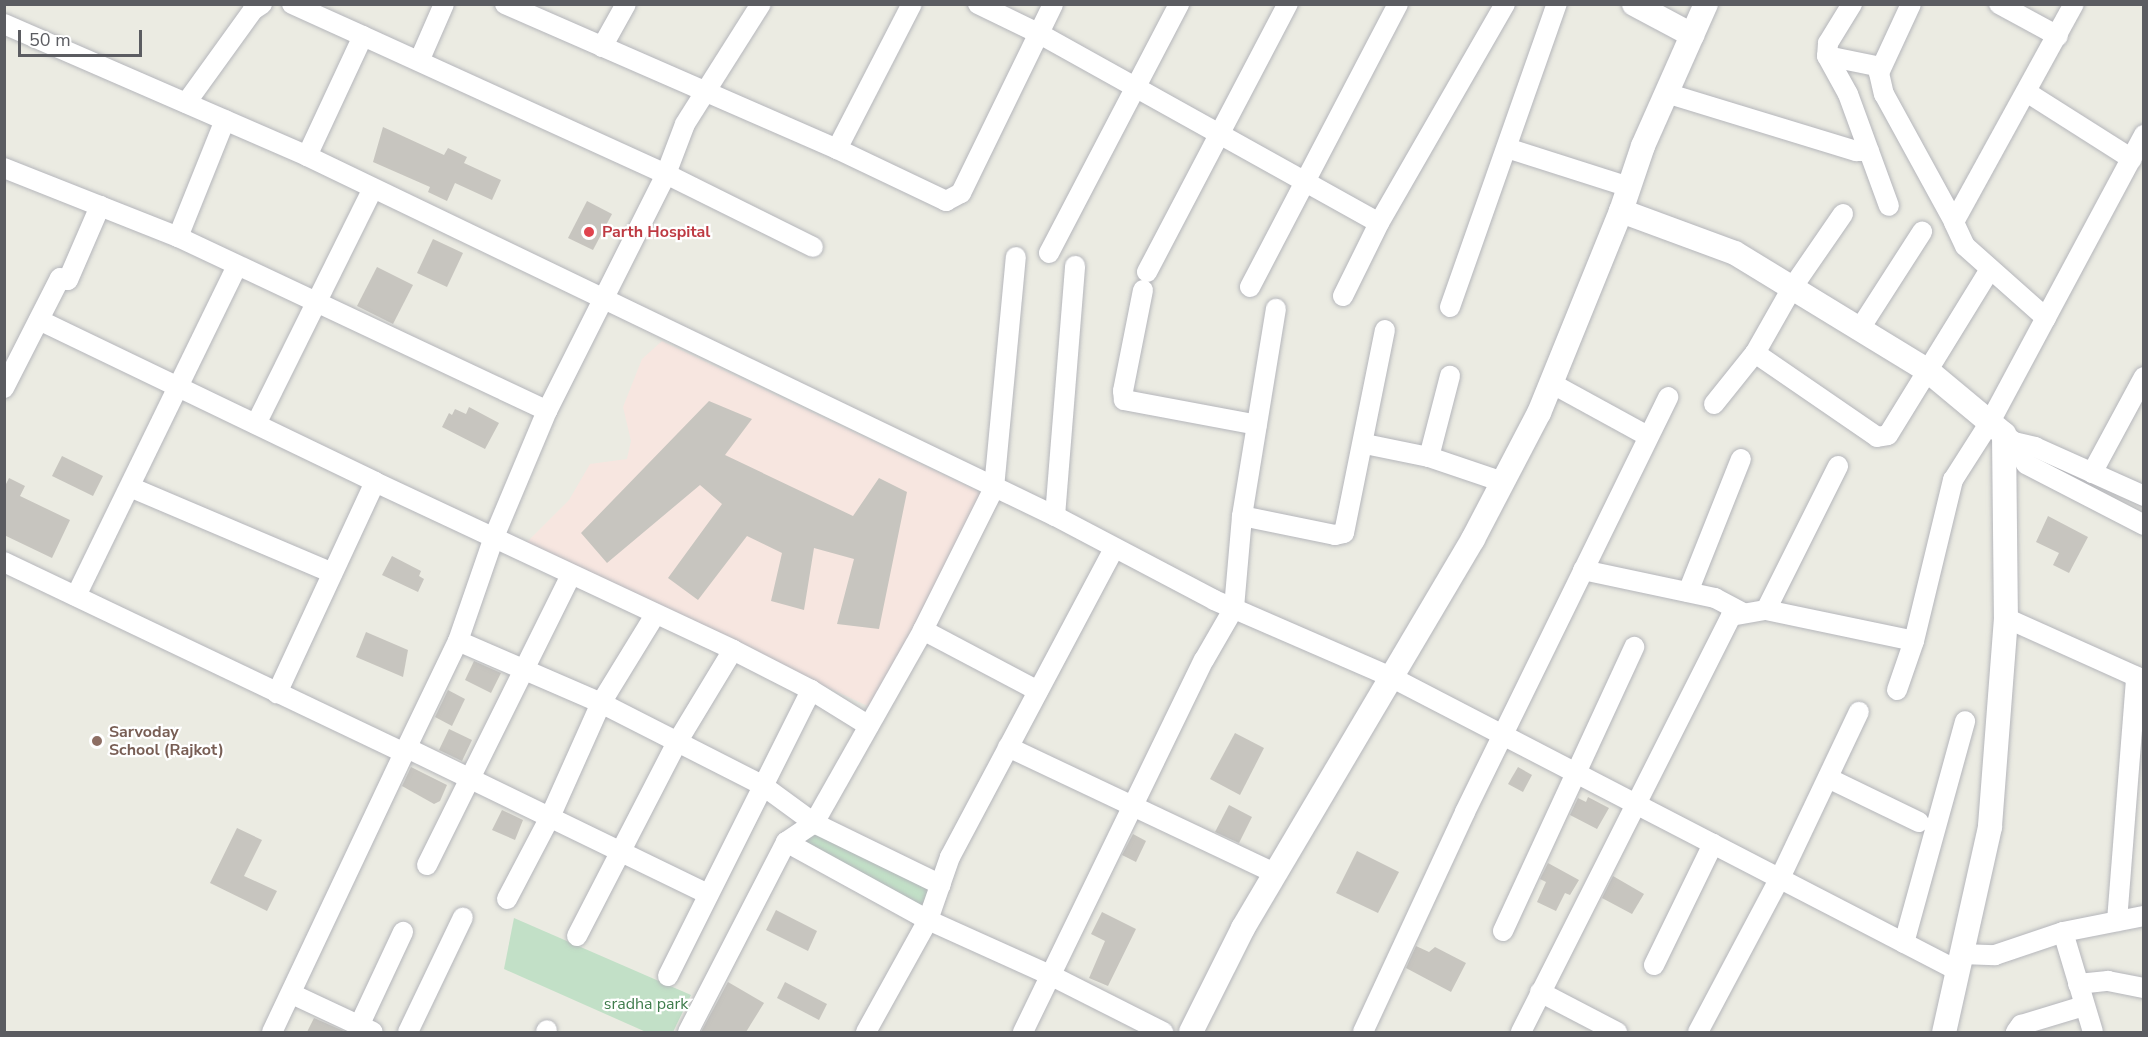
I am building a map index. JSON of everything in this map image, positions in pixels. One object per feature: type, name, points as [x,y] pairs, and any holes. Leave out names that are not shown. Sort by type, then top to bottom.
[{"type":"street","points":[[186,103],[253,10],[262,4]]},
{"type":"street","points":[[292,4],[420,59],[666,174],[813,247]]},
{"type":"street","points":[[420,59],[444,4]]},
{"type":"street","points":[[505,4],[837,149],[940,200],[957,197],[1053,4]]},
{"type":"street","points":[[602,47],[626,4]]},
{"type":"street","points":[[272,1032],[459,641],[494,537],[547,411],[666,174],[685,124],[761,4]]},
{"type":"street","points":[[837,149],[912,4]]},
{"type":"street","points":[[978,4],[1038,33],[1379,223]]},
{"type":"street","points":[[1049,254],[1179,4]]},
{"type":"street","points":[[1257,424],[1124,400],[1123,391],[1145,281],[1218,134],[1288,4]]},
{"type":"street","points":[[1250,287],[1398,4]]},
{"type":"street","points":[[1343,296],[1379,223],[1505,4]]},
{"type":"street","points":[[1450,308],[1557,4]]},
{"type":"street","points":[[1634,4],[1692,35]]},
{"type":"street","points":[[1851,4],[1828,43],[1827,56],[1848,94],[1889,206]]},
{"type":"street","points":[[1911,4],[1881,67],[1884,94],[1965,246],[2046,318]]},
{"type":"street","points":[[1999,4],[2058,36]]},
{"type":"street","points":[[1954,222],[2028,93],[2074,4]]},
{"type":"street","points":[[1191,1032],[1274,873],[1389,676],[1473,539],[1503,482],[1551,383],[1666,93],[1692,35],[1700,7]]},
{"type":"street","points":[[4,24],[307,156],[372,190],[1055,516],[1114,549],[1233,608],[1389,676],[1904,943],[1959,963],[1995,955],[2063,932],[2144,916]]},
{"type":"street","points":[[307,156],[363,36]]},
{"type":"street","points":[[1827,56],[1881,67]]},
{"type":"street","points":[[1666,93],[1856,151],[1869,151]]},
{"type":"street","points":[[2028,93],[2132,159]]},
{"type":"street","points":[[178,237],[225,120]]},
{"type":"street","points":[[1944,1032],[1990,827],[2006,618],[2003,433],[2046,318],[2144,135]]},
{"type":"street","points":[[1507,148],[1629,187]]},
{"type":"street","points":[[4,168],[178,237],[547,411]]},
{"type":"street","points":[[256,424],[372,190]]},
{"type":"street","points":[[4,388],[60,278],[68,280],[100,206]]},
{"type":"street","points":[[1621,211],[1735,253],[1928,371],[2003,433],[2026,464],[2144,525]]},
{"type":"street","points":[[1714,404],[1755,353],[1792,288],[1843,214]]},
{"type":"street","points":[[1859,330],[1922,232]]},
{"type":"street","points":[[688,1032],[786,842],[814,823],[923,630],[994,488],[1016,257]]},
{"type":"street","points":[[76,596],[181,387],[237,266]]},
{"type":"street","points":[[1055,516],[1075,266]]},
{"type":"street","points":[[1755,353],[1883,438],[1928,371],[1990,268]]},
{"type":"street","points":[[1023,1032],[1132,806],[1233,608],[1242,516],[1276,309]]},
{"type":"street","points":[[39,320],[494,537],[570,577],[732,650],[811,690],[869,726]]},
{"type":"street","points":[[1242,516],[1335,535],[1344,533],[1365,444],[1385,330]]},
{"type":"street","points":[[1429,457],[1450,376]]},
{"type":"street","points":[[2092,473],[2144,377]]},
{"type":"street","points":[[1551,383],[1646,435]]},
{"type":"street","points":[[1363,1032],[1646,435],[1668,397]]},
{"type":"street","points":[[2003,433],[2144,496]]},
{"type":"street","points":[[1897,690],[1914,641],[1953,480],[2003,433]]},
{"type":"street","points":[[1365,444],[1429,457],[1503,482]]},
{"type":"street","points":[[1688,591],[1741,459]]},
{"type":"street","points":[[1766,610],[1838,466]]},
{"type":"street","points":[[277,693],[375,482]]},
{"type":"street","points":[[130,487],[333,573]]},
{"type":"street","points":[[866,1032],[928,920],[950,857],[1114,549]]},
{"type":"street","points":[[4,562],[277,693],[623,850],[708,894]]},
{"type":"street","points":[[1583,570],[1688,591],[1714,598],[1743,613]]},
{"type":"street","points":[[427,865],[526,671],[570,577]]},
{"type":"street","points":[[1521,1032],[1634,804],[1731,616],[1766,610],[1914,641]]},
{"type":"street","points":[[507,899],[550,817],[601,703],[655,615]]},
{"type":"street","points":[[2006,618],[2140,678],[2117,921]]},
{"type":"street","points":[[923,630],[1038,691]]},
{"type":"street","points":[[459,641],[601,703],[676,744],[762,785],[814,823],[941,885]]},
{"type":"street","points":[[1503,932],[1578,775],[1635,647]]},
{"type":"street","points":[[577,936],[676,744],[732,650]]},
{"type":"street","points":[[668,976],[811,690]]},
{"type":"street","points":[[1698,1032],[1780,878],[1859,712]]},
{"type":"street","points":[[1904,943],[1965,721]]},
{"type":"street","points":[[1008,747],[1274,873]]},
{"type":"street","points":[[1828,778],[1919,822]]},
{"type":"street","points":[[786,842],[928,920],[1050,975],[1163,1032]]},
{"type":"street","points":[[1654,965],[1713,844]]},
{"type":"street","points":[[408,1032],[463,917]]},
{"type":"street","points":[[292,994],[369,1031],[403,932]]},
{"type":"street","points":[[2063,932],[2093,1032]]},
{"type":"street","points":[[2078,984],[2108,981],[2144,988]]},
{"type":"street","points":[[1540,992],[1617,1032]]},
{"type":"street","points":[[2016,1032],[2021,1025],[2084,1005]]},
{"type":"shaded area","points":[[662,341],[982,493],[874,709],[569,567],[527,542],[569,500],[590,464],[627,459],[631,441],[623,407],[642,359]]},
{"type":"green space","points":[[814,823],[941,885],[919,915],[795,847]]},
{"type":"green space","name":"sradha park","points":[[514,918],[691,995],[673,1032],[646,1032],[504,969]]},
{"type":"building","points":[[383,127],[444,155],[448,148],[467,157],[464,163],[501,180],[492,200],[455,183],[447,201],[428,192],[430,187],[373,162]]},
{"type":"building","points":[[587,201],[612,214],[593,250],[568,238]]},
{"type":"building","points":[[433,239],[463,253],[447,287],[417,273]]},
{"type":"building","points":[[377,267],[413,285],[393,324],[357,306]]},
{"type":"building","points":[[709,401],[752,419],[725,455],[853,516],[879,478],[907,492],[879,629],[837,624],[854,559],[814,548],[804,610],[771,601],[782,553],[747,536],[698,600],[668,578],[722,504],[700,485],[607,563],[581,533]]},
{"type":"building","points":[[469,407],[499,423],[485,449],[442,427],[449,413],[452,415],[455,409],[466,414]]},
{"type":"building","points":[[62,456],[103,476],[93,496],[52,476]]},
{"type":"building","points":[[9,478],[25,486],[20,496],[70,520],[52,558],[4,535],[4,488]]},
{"type":"building","points":[[2048,516],[2088,537],[2069,573],[2053,565],[2059,553],[2036,542]]},
{"type":"building","points":[[392,556],[421,571],[419,576],[424,579],[418,592],[382,575]]},
{"type":"building","points":[[366,632],[408,650],[403,677],[356,657]]},
{"type":"building","points":[[474,661],[501,673],[491,693],[465,680]]},
{"type":"building","points":[[448,690],[465,699],[452,726],[435,717]]},
{"type":"building","points":[[449,729],[472,740],[462,761],[439,750]]},
{"type":"building","points":[[1235,733],[1264,748],[1240,795],[1210,779]]},
{"type":"building","points":[[411,767],[447,785],[440,801],[434,804],[402,786]]},
{"type":"building","points":[[1518,767],[1532,775],[1523,792],[1508,784]]},
{"type":"building","points":[[1588,797],[1609,808],[1597,829],[1570,815],[1578,798],[1586,802]]},
{"type":"building","points":[[1229,805],[1252,817],[1239,843],[1215,832]]},
{"type":"building","points":[[502,810],[523,820],[515,840],[492,830]]},
{"type":"building","points":[[237,828],[262,840],[244,876],[277,891],[267,911],[210,883]]},
{"type":"building","points":[[1133,834],[1146,841],[1136,862],[1122,855]]},
{"type":"building","points":[[1357,851],[1399,872],[1378,913],[1336,893]]},
{"type":"building","points":[[1548,863],[1579,880],[1570,895],[1565,893],[1556,911],[1537,902],[1546,882],[1540,879]]},
{"type":"building","points":[[1613,876],[1644,894],[1632,914],[1602,898]]},
{"type":"building","points":[[776,910],[817,931],[808,951],[766,930]]},
{"type":"building","points":[[1102,912],[1136,929],[1108,986],[1089,978],[1105,941],[1091,934]]},
{"type":"building","points":[[1416,946],[1429,952],[1435,947],[1466,963],[1451,992],[1406,968]]},
{"type":"building","points":[[728,982],[764,1003],[746,1032],[701,1032]]},
{"type":"building","points":[[785,982],[827,1004],[819,1020],[777,998]]},
{"type":"building","points":[[314,1018],[346,1032],[307,1032]]},
{"type":"place","name":"Parth Hospital","points":[[589,232]]},
{"type":"place","name":"Sarvoday School (Rajkot)","points":[[97,741]]}]
